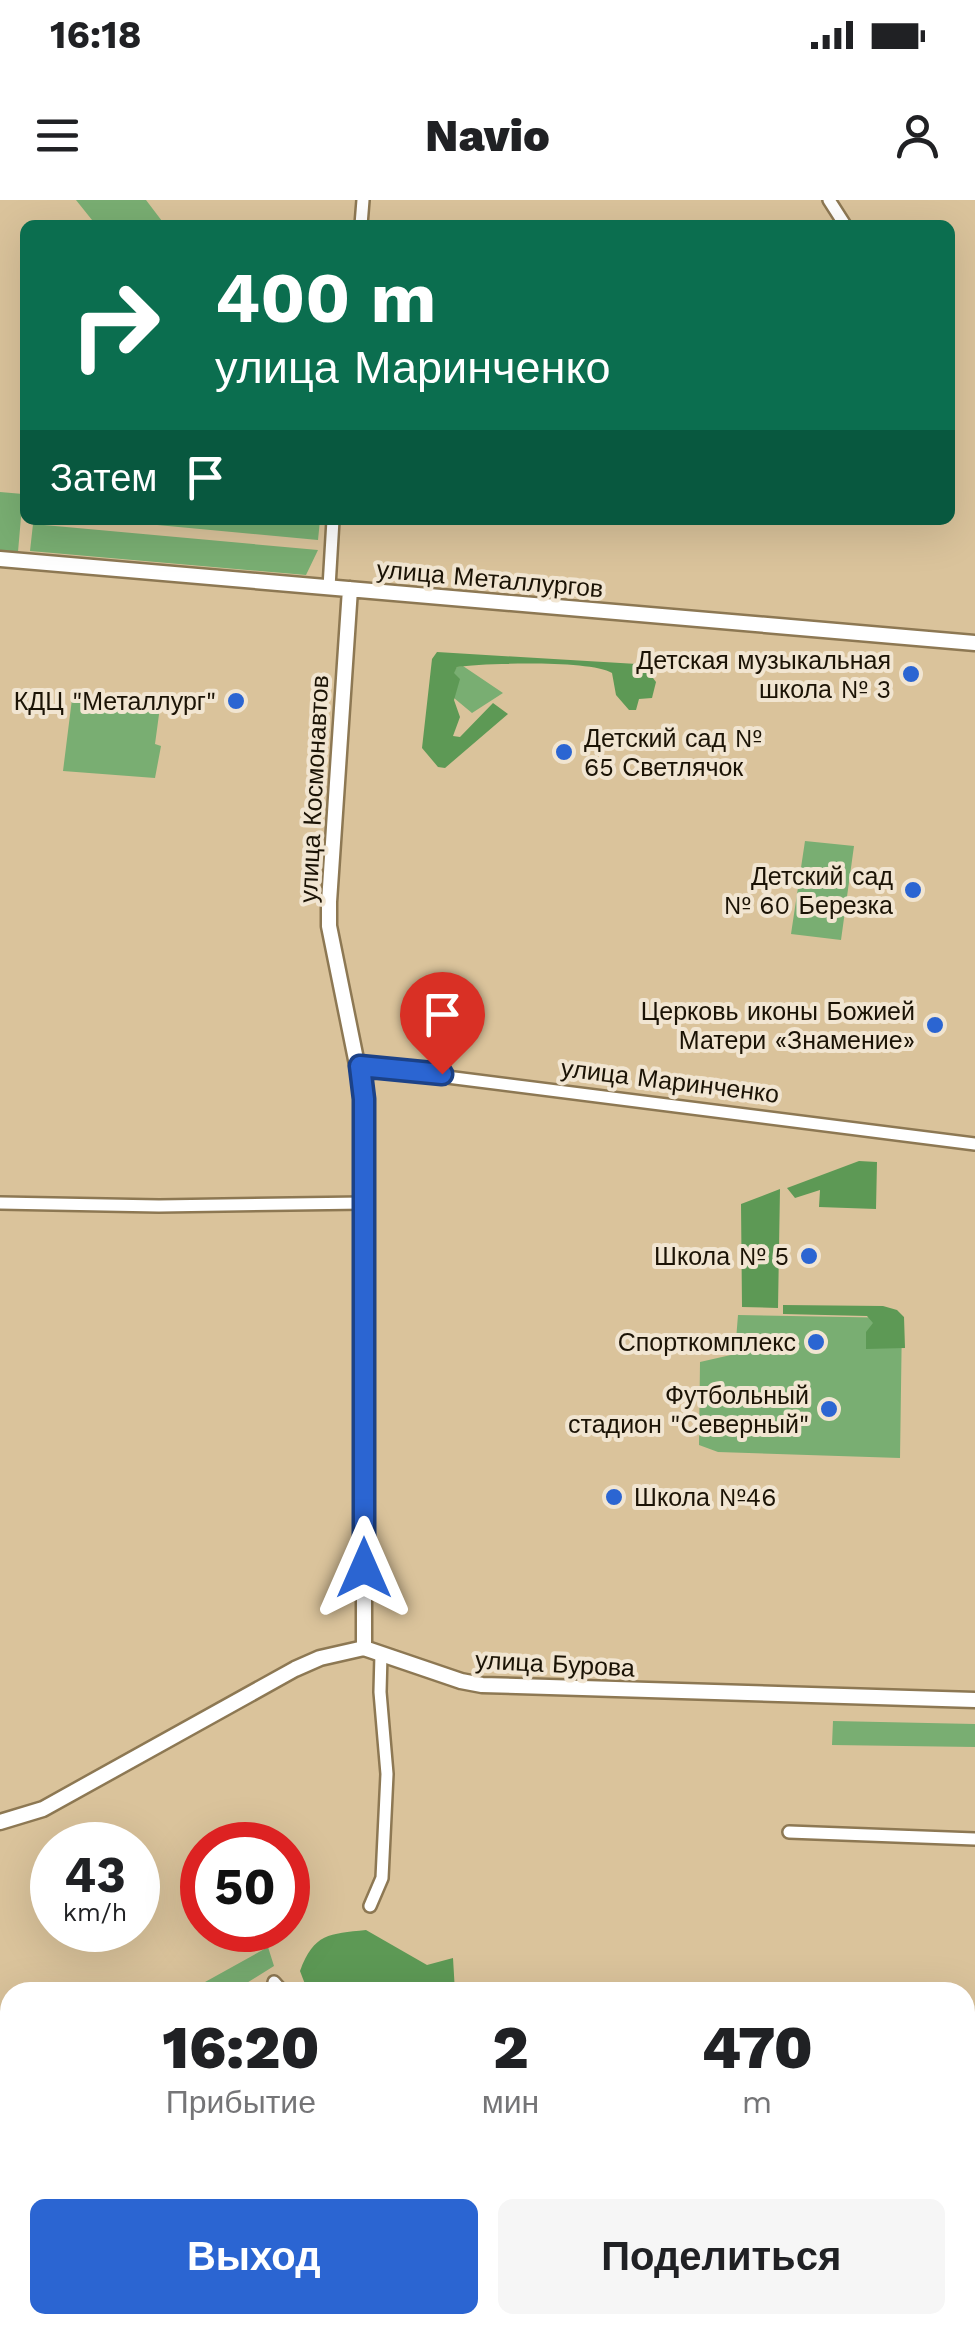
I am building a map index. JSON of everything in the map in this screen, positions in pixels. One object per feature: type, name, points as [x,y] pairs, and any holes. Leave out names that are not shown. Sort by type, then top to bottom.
[{"type":"main road","name":"улица Металлургов","points":[[0,560],[975,643]]},
{"type":"main road","name":"улица Космонавтов","points":[[350,589],[328,902],[364,1099],[364,1648]]},
{"type":"main road","name":"улица Бурова","points":[[364,1648],[482,1685],[975,1700]]},
{"type":"main road","points":[[0,1822],[43,1810],[320,1658],[364,1648]]},
{"type":"street","points":[[329,587],[333,525]]},
{"type":"street","name":"улица Маринченко","points":[[360,1066],[975,1144]]},
{"type":"street","points":[[0,1203],[364,1203]]},
{"type":"street","points":[[370,1906],[382,1878],[387,1774],[380,1692],[382,1654]]},
{"type":"street","points":[[789,1832],[975,1839]]},
{"type":"green space","points":[[76,200],[146,200],[161,220],[92,220]]},
{"type":"green space","points":[[0,492],[20,494],[18,552],[0,550]]},
{"type":"green space","points":[[33,525],[318,550],[306,575],[30,551]]},
{"type":"green space","points":[[158,525],[320,525],[318,540]]},
{"type":"green space","points":[[437,652],[637,664],[637,669],[650,674],[656,682],[652,698],[639,699],[636,710],[629,710],[616,695],[612,673],[600,669],[537,664],[457,667],[454,673],[460,679],[454,700],[460,717],[453,736],[460,737],[493,703],[508,714],[445,768],[438,767],[422,748],[432,659]]},
{"type":"green space","points":[[463,666],[503,693],[472,713],[454,698],[453,673]]},
{"type":"green space","points":[[72,699],[160,707],[155,744],[161,746],[155,778],[63,771]]},
{"type":"green space","points":[[805,841],[854,846],[841,940],[791,934]]},
{"type":"green space","points":[[859,1161],[877,1162],[876,1209],[819,1207],[820,1190],[795,1198],[787,1188]]},
{"type":"green space","points":[[780,1189],[778,1308],[742,1307],[741,1204]]},
{"type":"green space","points":[[783,1305],[883,1306],[897,1310],[904,1317],[905,1348],[866,1349],[866,1332],[873,1323],[867,1316],[783,1314]]},
{"type":"green space","points":[[738,1315],[902,1318],[900,1458],[718,1452],[699,1445],[700,1362],[744,1352],[744,1341],[736,1340]]},
{"type":"green space","points":[[833,1721],[975,1724],[975,1747],[832,1745]]},
{"type":"green space","points":[[366,1930],[427,1965],[453,1958],[454,1982],[304,1982],[300,1971],[305,1958],[324,1938]]},
{"type":"green space","points":[[259,1952],[270,1952],[274,1966],[248,1982],[205,1982]]},
{"type":"place","name":"Детская музыкальная школа № 3","points":[[911,674]]},
{"type":"place","name":"КДЦ \"Металлург\"","points":[[236,701]]},
{"type":"place","name":"Детский сад № 65 Светлячок","points":[[564,752]]},
{"type":"place","name":"Детский сад № 60 Березка","points":[[913,890]]},
{"type":"place","name":"Церковь иконы Божией Матери «Знамение»","points":[[935,1025]]},
{"type":"place","name":"Школа № 5","points":[[809,1256]]},
{"type":"place","name":"Спорткомплекс","points":[[816,1342]]},
{"type":"place","name":"Футбольный стадион \"Северный\"","points":[[829,1409]]},
{"type":"place","name":"Школа №46","points":[[614,1497]]},
{"type":"route","points":[[364,1568],[364,1099],[360,1066],[442,1074]]}]
